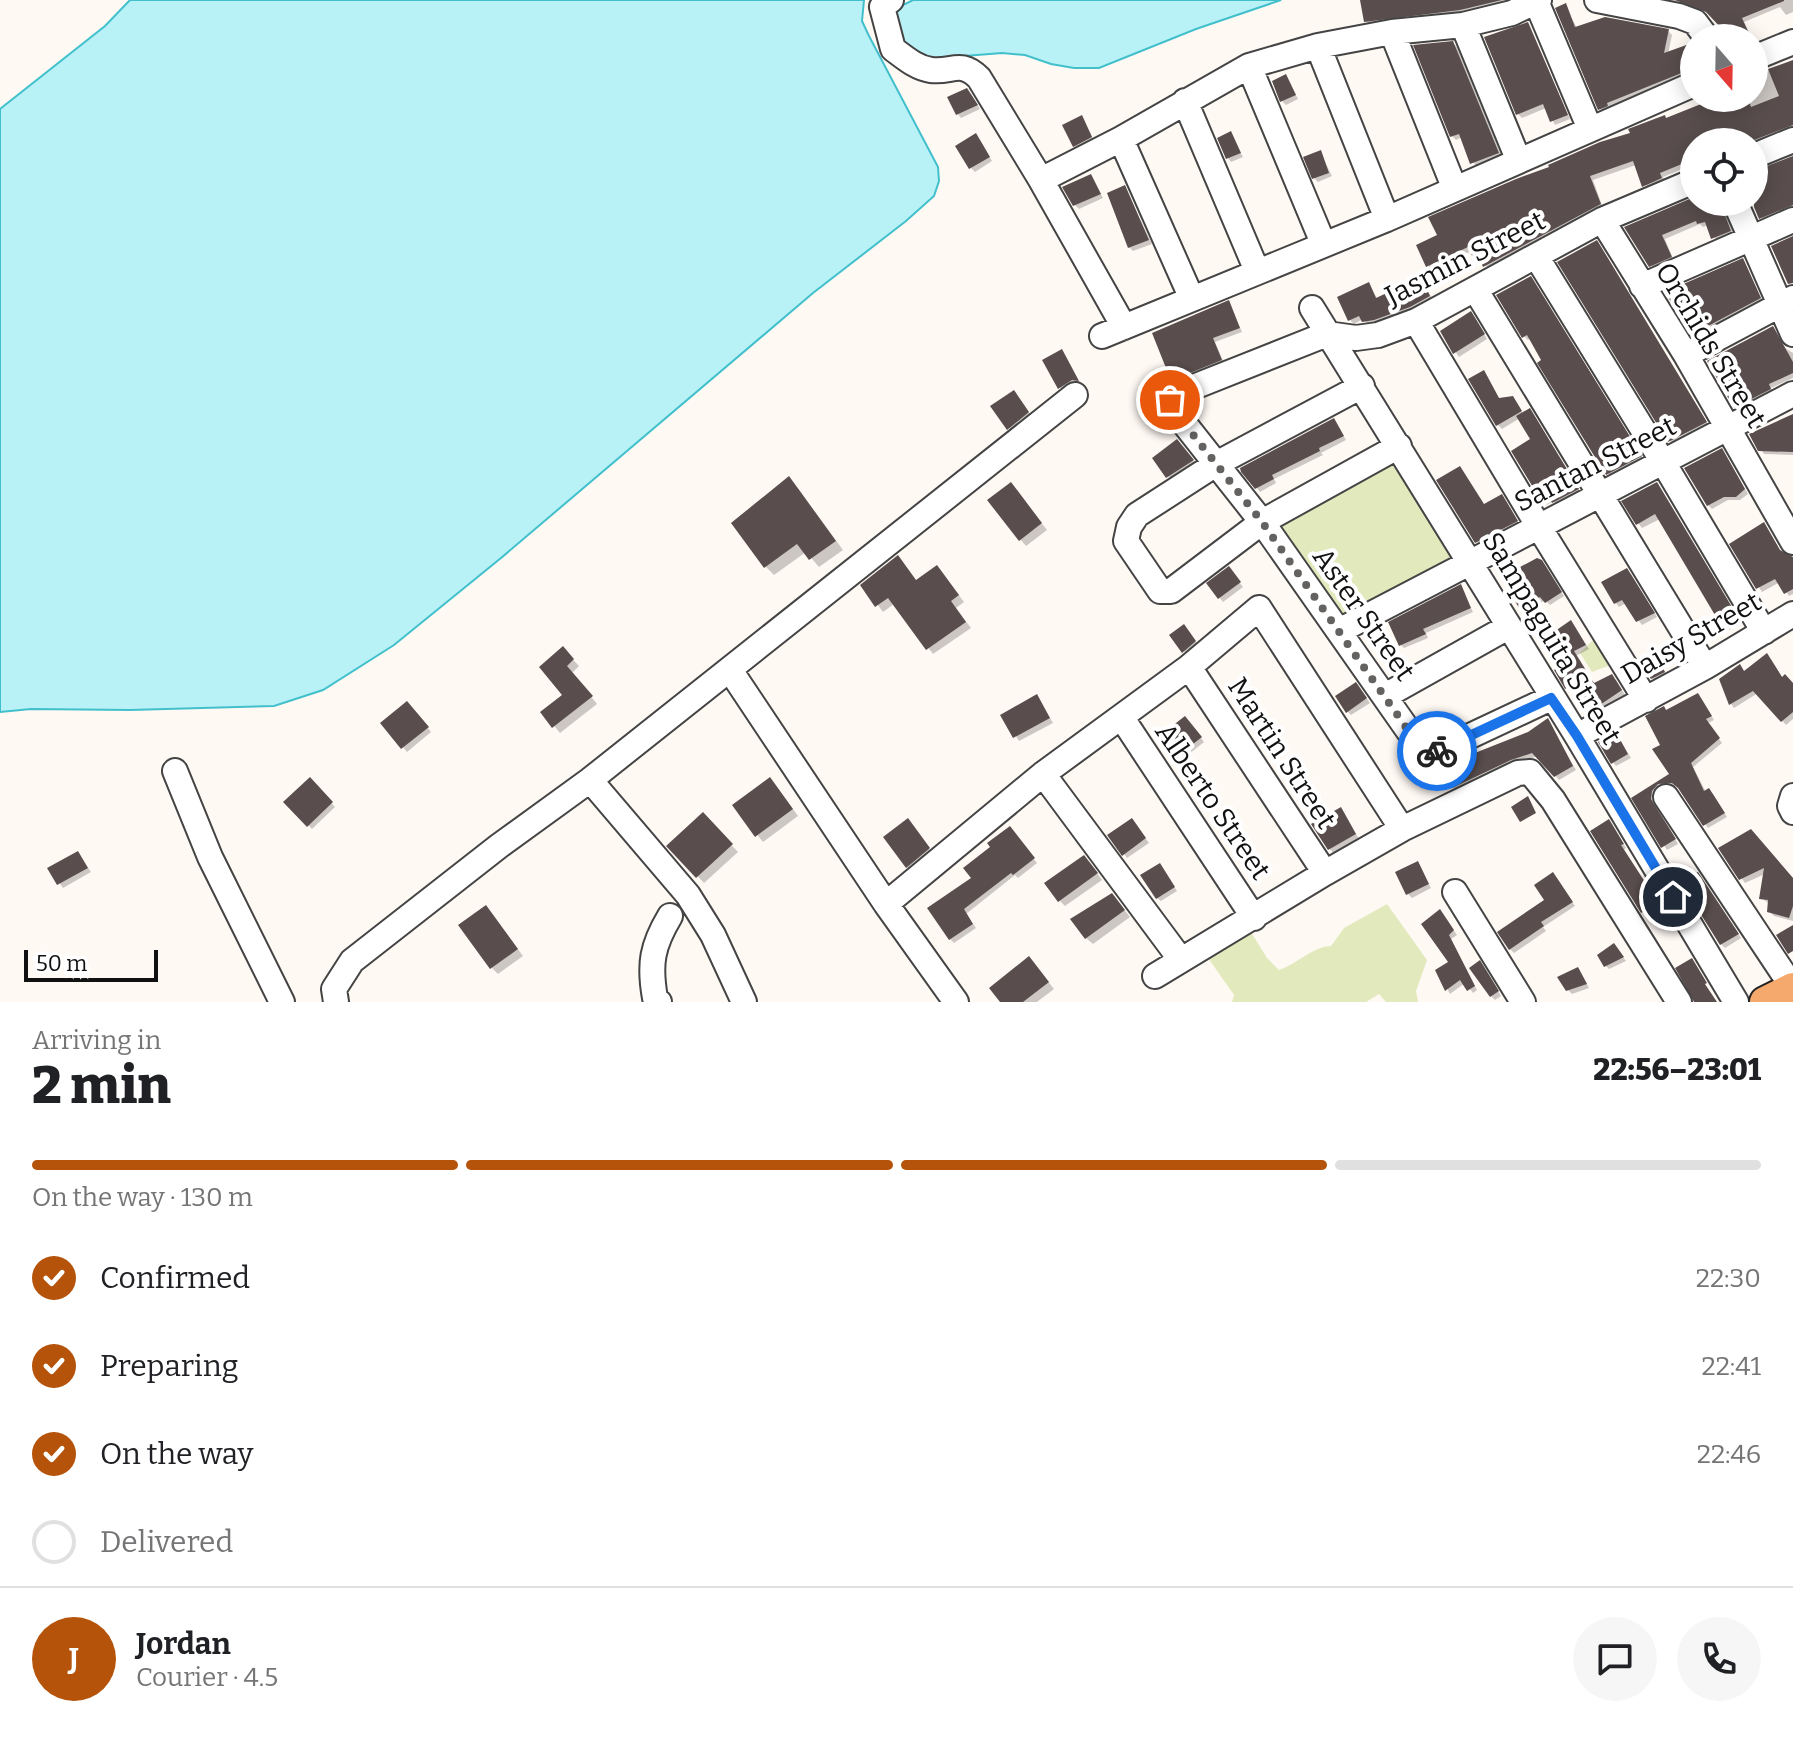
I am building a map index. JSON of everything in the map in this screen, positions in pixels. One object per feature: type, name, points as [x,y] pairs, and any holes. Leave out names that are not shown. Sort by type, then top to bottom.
[{"type":"main road","points":[[1765,1002],[1793,988]]},
{"type":"street","points":[[891,0],[882,7],[893,49],[909,61],[933,71],[957,67],[970,69],[979,78],[1041,180],[1113,332],[1257,271],[1288,269],[1323,243],[1387,219],[1680,90]]},
{"type":"street","points":[[1597,0],[1679,16],[1696,24]]},
{"type":"street","points":[[1041,180],[1121,139],[1249,66],[1318,46],[1392,32],[1463,25],[1512,13],[1537,1],[1590,129]]},
{"type":"street","points":[[1463,25],[1518,159]]},
{"type":"street","points":[[1392,32],[1454,187]]},
{"type":"street","points":[[1768,52],[1793,42]]},
{"type":"street","points":[[1318,46],[1387,219]]},
{"type":"street","points":[[1249,66],[1323,243]]},
{"type":"street","points":[[1185,101],[1257,271]]},
{"type":"street","points":[[1121,139],[1192,299]]},
{"type":"street","points":[[1768,150],[1793,140]]},
{"type":"street","name":"Jasmin Street","points":[[1170,400],[1176,394],[1327,334],[1356,338],[1378,335],[1416,321],[1602,220],[1680,187]]},
{"type":"street","points":[[1741,216],[1786,301],[1793,334]]},
{"type":"street","name":"Orchids Street","points":[[1602,220],[1686,355],[1793,542]]},
{"type":"street","points":[[1642,286],[1793,220]]},
{"type":"street","points":[[1536,256],[1764,632]]},
{"type":"street","points":[[1475,289],[1705,667]]},
{"type":"street","points":[[1686,355],[1786,301]]},
{"type":"street","name":"Sampaguita Street","points":[[1312,308],[1577,736],[1736,1002]]},
{"type":"street","points":[[1416,321],[1646,700]]},
{"type":"street","points":[[1362,386],[1216,464],[1137,515],[1129,527],[1126,541],[1151,581],[1160,591],[1171,591],[1262,522],[1399,446]]},
{"type":"street","name":"Santan Street","points":[[1339,631],[1793,394]]},
{"type":"street","points":[[336,1002],[334,989],[352,961],[499,846],[590,780],[1075,395]]},
{"type":"street","name":"Aster Street","points":[[1170,400],[1172,408],[1262,522],[1422,750],[1434,753],[1551,698]]},
{"type":"street","points":[[886,904],[1043,774],[1189,667],[1259,608],[1402,829]]},
{"type":"street","name":"Daisy Street","points":[[1577,736],[1705,667],[1793,614]]},
{"type":"street","points":[[1385,696],[1508,627]]},
{"type":"street","name":"Martin Street","points":[[1189,667],[1325,873]]},
{"type":"street","points":[[730,670],[886,904],[956,1002]]},
{"type":"street","name":"Alberto Street","points":[[1122,718],[1254,918]]},
{"type":"street","points":[[175,771],[210,857],[282,1002]]},
{"type":"street","points":[[1155,976],[1402,829],[1518,773],[1530,772],[1553,800],[1679,1002]]},
{"type":"street","points":[[1043,774],[1181,960]]},
{"type":"street","points":[[590,780],[688,895],[713,935],[744,1002]]},
{"type":"street","points":[[1793,796],[1790,806],[1793,812]]},
{"type":"street","points":[[1666,797],[1793,988]]},
{"type":"street","points":[[1455,892],[1523,1002]]},
{"type":"street","points":[[659,1002],[655,998],[650,970],[657,938],[670,916]]},
{"type":"green space","points":[[1396,457],[1457,558],[1343,619],[1277,526]]},
{"type":"green space","points":[[1598,635],[1613,657],[1608,666],[1592,672],[1580,653]]},
{"type":"green space","points":[[1387,904],[1427,960],[1416,991],[1418,1002],[1386,1002],[1379,994],[1366,1002],[1232,1002],[1234,995],[1206,955],[1249,929],[1267,958],[1279,970],[1318,949],[1331,946],[1344,928]]},
{"type":"water","points":[[130,0],[864,0],[862,21],[938,167],[939,181],[934,196],[906,221],[813,293],[501,558],[394,645],[323,690],[274,706],[0,712],[0,109],[105,26]]},
{"type":"water","points":[[913,0],[1281,0],[1196,29],[1099,68],[1074,68],[1025,55],[1002,53],[914,60],[897,48],[893,17],[903,5]]},
{"type":"building","points":[[1360,0],[1502,0],[1460,10],[1364,22]]},
{"type":"building","points":[[1675,0],[1784,0],[1742,18],[1745,24],[1717,24],[1706,12]]},
{"type":"building","points":[[1566,3],[1575,27],[1605,17],[1669,29],[1664,53],[1680,47],[1680,74],[1607,103],[1608,106],[1598,110],[1555,8]]},
{"type":"building","points":[[1528,22],[1568,115],[1550,122],[1543,104],[1516,115],[1484,37]]},
{"type":"building","points":[[1453,41],[1499,153],[1470,164],[1459,134],[1450,137],[1413,45]]},
{"type":"building","points":[[1793,60],[1793,125],[1768,135],[1768,128],[1680,128],[1680,165],[1660,173],[1662,178],[1642,187],[1633,161],[1590,176],[1601,204],[1483,267],[1479,258],[1474,260],[1468,247],[1426,267],[1416,245],[1437,235],[1428,217],[1549,167],[1600,142],[1630,133],[1628,129],[1665,115],[1666,118],[1681,112],[1768,112],[1768,100],[1779,96],[1768,69]]},
{"type":"building","points":[[1286,74],[1296,95],[1280,102],[1272,81]]},
{"type":"building","points":[[967,88],[978,105],[956,115],[947,97]]},
{"type":"building","points":[[1082,115],[1092,137],[1073,147],[1062,125]]},
{"type":"building","points":[[1231,131],[1241,153],[1226,159],[1217,138]]},
{"type":"building","points":[[976,133],[990,157],[969,169],[955,146]]},
{"type":"building","points":[[1321,150],[1329,173],[1312,179],[1303,157]]},
{"type":"building","points":[[1793,156],[1793,205],[1768,215],[1768,166]]},
{"type":"building","points":[[1091,174],[1101,194],[1073,206],[1062,187]]},
{"type":"building","points":[[1125,185],[1149,240],[1128,248],[1107,193]]},
{"type":"building","points":[[1680,203],[1680,216],[1725,216],[1731,231],[1711,239],[1705,222],[1697,224],[1696,221],[1662,235],[1672,257],[1649,267],[1624,227]]},
{"type":"building","points":[[1793,236],[1793,283],[1788,284],[1771,246]]},
{"type":"building","points":[[1597,240],[1707,422],[1668,442],[1557,262]]},
{"type":"building","points":[[1743,258],[1761,298],[1691,335],[1665,292]]},
{"type":"building","points":[[1531,276],[1642,456],[1606,475],[1537,363],[1541,360],[1527,335],[1522,338],[1496,295]]},
{"type":"building","points":[[1421,277],[1430,296],[1374,320],[1362,322],[1359,316],[1348,321],[1337,297],[1369,282],[1376,298]]},
{"type":"building","points":[[1229,300],[1240,328],[1213,338],[1222,360],[1168,382],[1163,369],[1166,368],[1152,333]]},
{"type":"building","points":[[1471,311],[1485,334],[1453,354],[1440,331]]},
{"type":"building","points":[[1773,326],[1793,362],[1793,373],[1769,384],[1771,389],[1734,408],[1707,361]]},
{"type":"building","points":[[1062,349],[1079,381],[1072,380],[1058,389],[1042,360]]},
{"type":"building","points":[[1484,370],[1499,398],[1513,396],[1522,411],[1496,426],[1468,379]]},
{"type":"building","points":[[1014,390],[1029,412],[1007,430],[990,406]]},
{"type":"building","points":[[1530,408],[1579,489],[1552,503],[1549,498],[1542,502],[1511,451],[1530,439],[1516,416]]},
{"type":"building","points":[[1793,414],[1793,452],[1758,451],[1749,434]]},
{"type":"building","points":[[1334,418],[1344,436],[1272,475],[1274,479],[1255,489],[1241,472],[1240,468]]},
{"type":"building","points":[[1177,439],[1194,460],[1166,478],[1152,458]]},
{"type":"building","points":[[1722,448],[1745,489],[1736,497],[1724,497],[1707,506],[1684,468]]},
{"type":"building","points":[[1460,466],[1484,504],[1502,494],[1518,521],[1475,543],[1436,480]]},
{"type":"building","points":[[789,476],[836,541],[809,560],[797,544],[764,568],[731,523]]},
{"type":"building","points":[[1011,482],[1042,523],[1019,541],[987,500]]},
{"type":"building","points":[[1657,482],[1738,617],[1722,627],[1655,514],[1636,525],[1621,501]]},
{"type":"building","points":[[1764,522],[1780,550],[1793,557],[1793,589],[1784,594],[1775,579],[1756,589],[1729,544]]},
{"type":"building","points":[[898,555],[916,580],[937,565],[959,595],[951,601],[966,622],[926,650],[888,598],[875,607],[860,585]]},
{"type":"building","points":[[1537,558],[1542,560],[1562,592],[1545,603],[1540,597],[1521,611],[1510,593],[1528,582],[1520,567]]},
{"type":"building","points":[[1229,566],[1241,582],[1218,599],[1206,583]]},
{"type":"building","points":[[1627,568],[1655,613],[1636,622],[1622,600],[1614,604],[1601,582]]},
{"type":"building","points":[[1461,584],[1471,608],[1423,629],[1426,634],[1399,646],[1388,622]]},
{"type":"building","points":[[1571,620],[1586,645],[1574,651],[1594,683],[1612,674],[1622,690],[1591,711],[1576,682],[1565,689],[1554,670],[1557,668],[1545,638]]},
{"type":"building","points":[[1184,624],[1196,641],[1182,653],[1169,635]]},
{"type":"building","points":[[563,646],[574,659],[567,666],[593,696],[552,728],[540,712],[562,695],[539,667]]},
{"type":"building","points":[[1654,651],[1665,672],[1651,679],[1639,660]]},
{"type":"building","points":[[1767,653],[1782,677],[1785,674],[1793,683],[1793,712],[1781,722],[1753,691],[1729,705],[1719,679],[1740,664],[1744,671]]},
{"type":"building","points":[[1356,682],[1367,698],[1346,713],[1335,696]]},
{"type":"building","points":[[1698,693],[1712,716],[1706,719],[1720,738],[1691,763],[1704,791],[1709,788],[1725,813],[1703,826],[1678,788],[1672,783],[1658,784],[1652,791],[1651,799],[1676,839],[1661,848],[1631,798],[1669,774],[1652,749],[1660,745],[1645,716],[1664,706],[1666,710]]},
{"type":"building","points":[[1037,694],[1050,718],[1013,738],[1000,715]]},
{"type":"building","points":[[407,701],[429,727],[401,749],[380,723]]},
{"type":"building","points":[[1185,716],[1202,737],[1184,751],[1167,730]]},
{"type":"building","points":[[1548,718],[1573,766],[1554,777],[1532,753],[1452,788],[1442,766],[1528,732]]},
{"type":"building","points":[[1616,732],[1628,754],[1611,764],[1598,742]]},
{"type":"building","points":[[310,777],[333,802],[307,827],[283,802]]},
{"type":"building","points":[[770,777],[793,809],[755,837],[732,805]]},
{"type":"building","points":[[1528,796],[1536,813],[1520,822],[1511,807]]},
{"type":"building","points":[[1341,807],[1356,834],[1328,850],[1311,824]]},
{"type":"building","points":[[703,812],[733,844],[696,878],[666,846]]},
{"type":"building","points":[[908,818],[930,848],[906,868],[883,837]]},
{"type":"building","points":[[1132,818],[1146,838],[1122,856],[1107,835]]},
{"type":"building","points":[[1609,819],[1624,844],[1621,845],[1658,902],[1641,913],[1590,831]]},
{"type":"building","points":[[1010,826],[1035,858],[964,909],[973,924],[949,940],[927,908],[971,878],[963,868],[990,847],[987,843]]},
{"type":"building","points":[[1751,829],[1793,878],[1793,906],[1789,918],[1767,912],[1768,900],[1759,899],[1764,868],[1739,880],[1718,848]]},
{"type":"building","points":[[78,851],[88,868],[57,885],[47,868]]},
{"type":"building","points":[[1084,855],[1098,873],[1058,902],[1044,883]]},
{"type":"building","points":[[1418,861],[1429,884],[1406,895],[1395,872]]},
{"type":"building","points":[[1160,863],[1175,887],[1156,899],[1140,875]]},
{"type":"building","points":[[1553,872],[1573,902],[1541,922],[1544,926],[1509,950],[1497,932],[1544,900],[1534,885]]},
{"type":"building","points":[[1698,872],[1739,934],[1720,945],[1700,913],[1695,900],[1698,894],[1686,877]]},
{"type":"building","points":[[1112,893],[1125,910],[1085,939],[1070,919]]},
{"type":"building","points":[[486,905],[518,949],[490,969],[458,925]]},
{"type":"building","points":[[1440,909],[1454,930],[1449,935],[1475,986],[1467,991],[1460,980],[1445,991],[1435,970],[1448,962],[1421,924]]},
{"type":"building","points":[[1793,925],[1793,951],[1788,954],[1776,935]]},
{"type":"building","points":[[1614,943],[1624,957],[1604,967],[1597,955]]},
{"type":"building","points":[[1029,956],[1049,982],[1023,1002],[1000,1002],[989,988]]},
{"type":"building","points":[[1692,958],[1717,1002],[1694,1002],[1675,968]]},
{"type":"building","points":[[1480,960],[1499,991],[1490,997],[1469,968]]},
{"type":"building","points":[[1578,967],[1587,984],[1566,991],[1557,977]]},
{"type":"way so far","points":[[1170,400],[1172,408],[1262,522],[1422,750],[1437,751]]},
{"type":"route","points":[[1437,751],[1551,698],[1673,897]]}]
